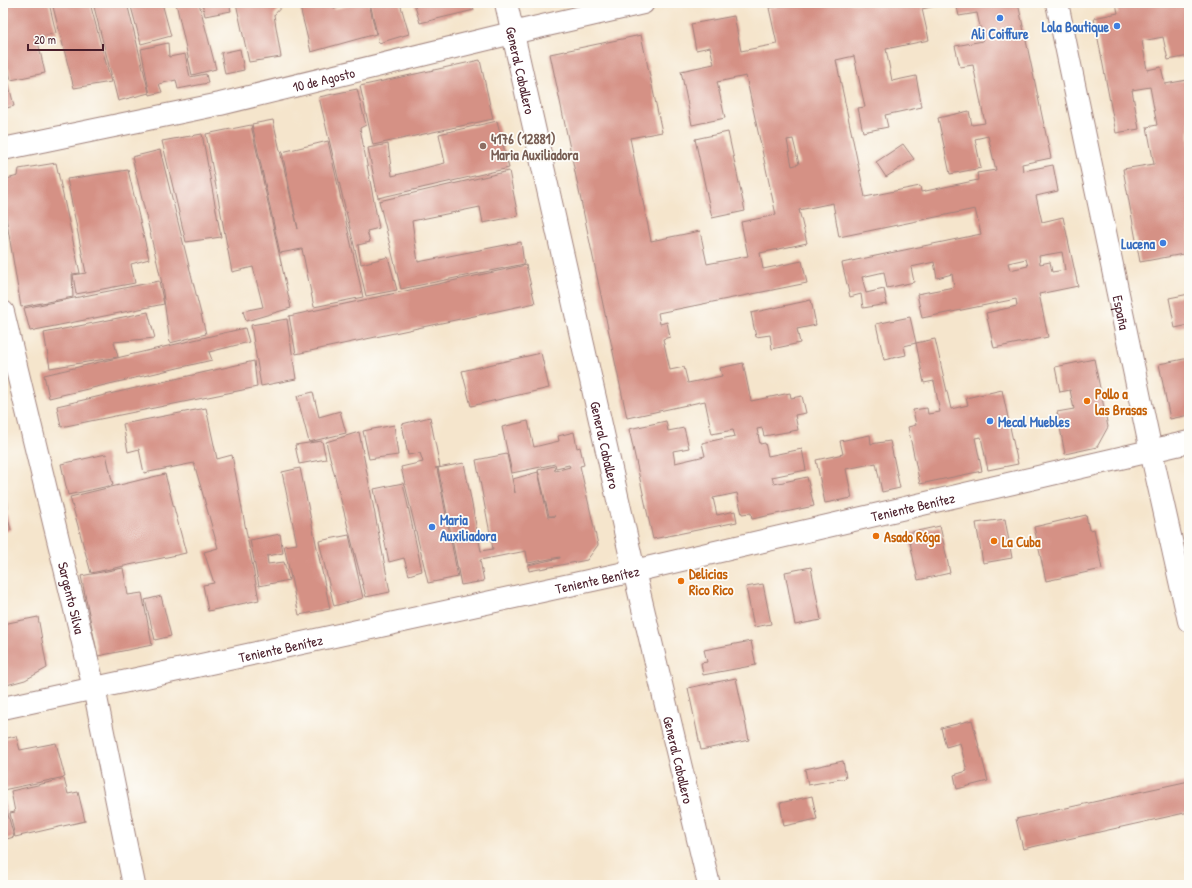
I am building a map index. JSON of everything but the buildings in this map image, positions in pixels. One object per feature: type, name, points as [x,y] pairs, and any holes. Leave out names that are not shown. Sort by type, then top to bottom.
[{"type":"street","name":"General Caballero","points":[[506,3],[634,571],[709,885]]},
{"type":"street","name":"10 de Agosto","points":[[3,149],[220,104],[512,33],[643,3]]},
{"type":"street","name":"España","points":[[1057,3],[1151,451],[1189,621]]},
{"type":"street","name":"Sargento Silva","points":[[3,312],[94,688],[134,885]]},
{"type":"street","name":"Teniente Benítez","points":[[3,708],[634,571],[1189,442]]},
{"type":"place","name":"Ali Coiffure","points":[[1000,18]]},
{"type":"place","name":"Lola Boutique","points":[[1117,26]]},
{"type":"place","name":"4176 (12881) Maria Auxiliadora","points":[[483,146]]},
{"type":"place","name":"Lucena","points":[[1163,243]]},
{"type":"place","name":"Pollo a las Brasas","points":[[1087,401]]},
{"type":"place","name":"Mecal Muebles","points":[[990,421]]},
{"type":"place","name":"Maria Auxiliadora","points":[[432,527]]},
{"type":"place","name":"Asado Róga","points":[[876,536]]},
{"type":"place","name":"La Cuba","points":[[994,541]]},
{"type":"place","name":"Delicias Rico Rico","points":[[681,581]]}]
